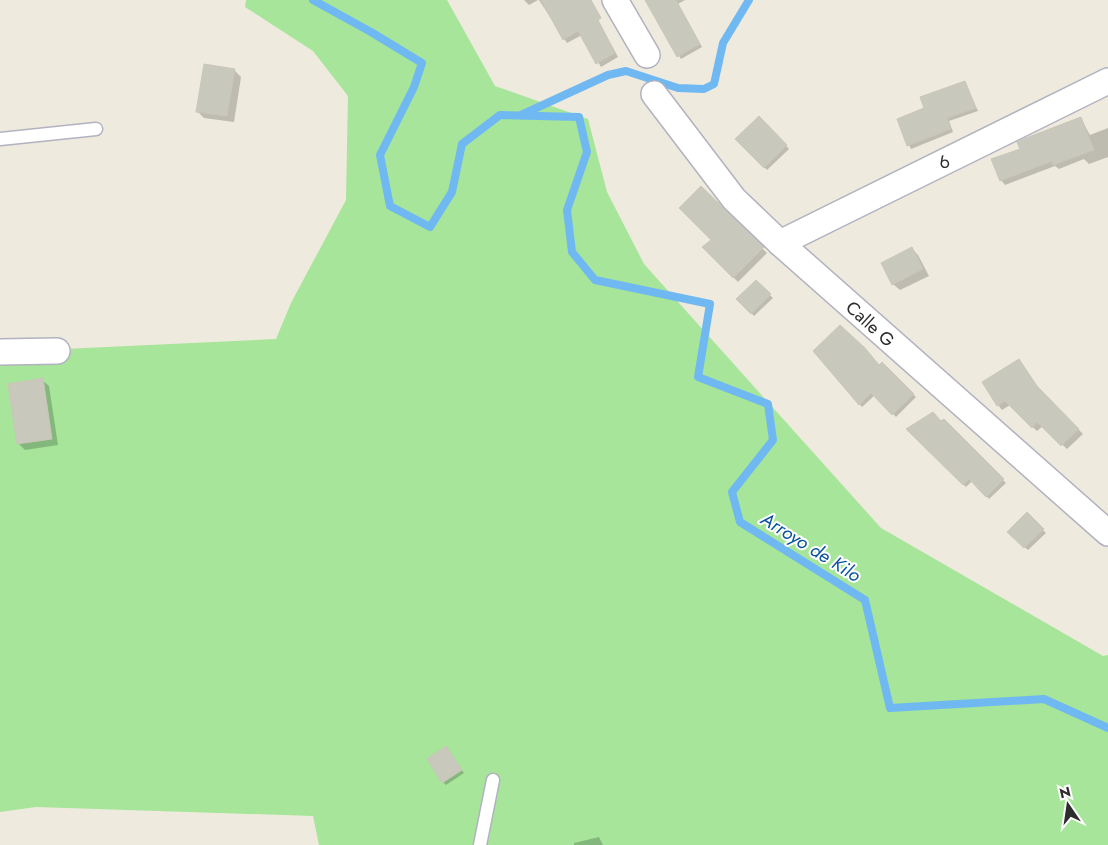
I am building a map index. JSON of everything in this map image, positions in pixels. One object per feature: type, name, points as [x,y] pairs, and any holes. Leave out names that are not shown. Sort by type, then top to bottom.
[{"type":"street","points":[[615,0],[647,55]]},
{"type":"street","name":"6","points":[[780,243],[1108,81]]},
{"type":"street","name":"Calle G","points":[[654,94],[734,200],[780,243],[1108,533]]},
{"type":"street","points":[[0,352],[57,351]]},
{"type":"lane","points":[[0,139],[96,129]]},
{"type":"lane","points":[[480,845],[493,780]]},
{"type":"green space","points":[[246,0],[447,0],[495,86],[588,119],[607,192],[644,264],[881,528],[1103,656],[1108,655],[1108,845],[319,845],[313,816],[36,807],[0,812],[0,352],[276,339],[291,303],[346,200],[348,96],[313,51],[245,7]]},
{"type":"building","points":[[541,0],[591,0],[601,18],[598,20],[615,53],[596,64],[578,31],[563,40]]},
{"type":"building","points":[[645,0],[676,0],[700,44],[677,57]]},
{"type":"building","points":[[204,64],[235,69],[227,116],[196,112]]},
{"type":"building","points":[[965,81],[976,108],[947,118],[951,129],[907,146],[897,119],[924,108],[920,97]]},
{"type":"building","points":[[759,116],[787,145],[764,168],[735,139]]},
{"type":"building","points":[[1081,117],[1094,150],[1053,165],[1052,161],[1000,181],[991,159],[1020,149],[1017,142]]},
{"type":"building","points":[[701,186],[764,247],[733,278],[702,247],[711,240],[679,208]]},
{"type":"building","points":[[912,247],[923,269],[892,285],[881,263]]},
{"type":"building","points":[[756,280],[771,294],[751,314],[736,299]]},
{"type":"building","points":[[840,325],[865,348],[879,365],[882,362],[914,394],[892,415],[871,393],[859,405],[813,351]]},
{"type":"building","points":[[1019,359],[1037,386],[1079,429],[1061,446],[1037,422],[1032,428],[1005,401],[997,406],[982,382]]},
{"type":"building","points":[[43,378],[52,439],[17,444],[8,384]]},
{"type":"building","points":[[933,412],[941,421],[944,419],[1004,479],[986,497],[969,479],[963,485],[906,429]]},
{"type":"building","points":[[1027,512],[1044,529],[1024,548],[1007,532]]},
{"type":"building","points":[[446,746],[462,770],[442,783],[427,759]]},
{"type":"waterway","name":"Arroyo de Kilo","points":[[313,0],[422,63],[414,87],[380,155],[390,206],[430,227],[452,192],[462,144],[500,115],[579,117],[587,152],[567,210],[572,252],[595,280],[710,304],[698,377],[768,404],[773,440],[732,492],[740,522],[865,600],[890,708],[1044,699],[1108,728]]},
{"type":"waterway","points":[[521,115],[608,75],[626,71],[678,88],[704,89],[714,84],[723,43],[749,0]]}]
